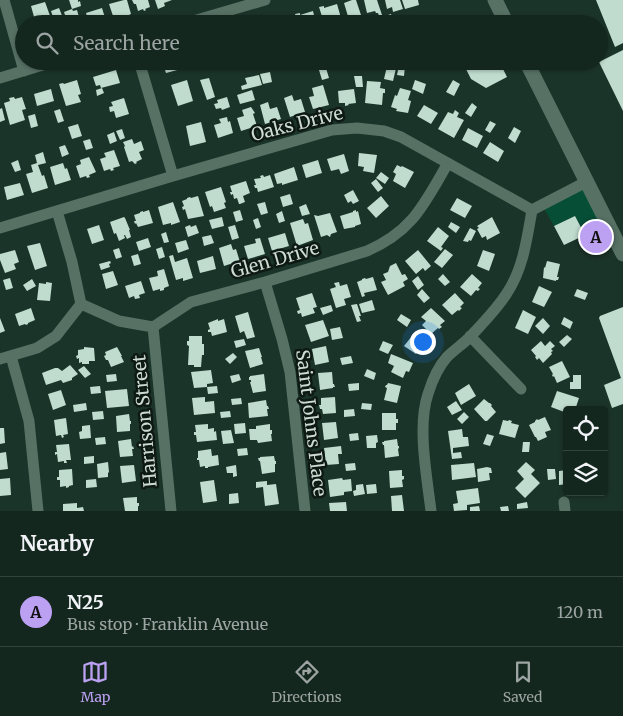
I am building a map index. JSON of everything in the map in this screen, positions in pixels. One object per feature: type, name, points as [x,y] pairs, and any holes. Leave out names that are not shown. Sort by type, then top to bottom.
[{"type":"main road","points":[[495,0],[502,15]]},
{"type":"main road","points":[[530,70],[623,254]]},
{"type":"street","points":[[4,0],[15,39]]},
{"type":"street","points":[[207,15],[240,3],[265,0]]},
{"type":"street","points":[[0,78],[27,70]]},
{"type":"street","points":[[142,70],[174,176]]},
{"type":"street","name":"Oaks Drive","points":[[0,228],[332,130],[357,128],[384,131],[401,137],[532,210]]},
{"type":"street","name":"Glen Drive","points":[[153,327],[191,302],[265,282],[367,251],[382,244],[400,232],[416,216],[424,206],[448,163]]},
{"type":"street","points":[[431,511],[424,452],[424,417],[427,396],[432,380],[447,357],[470,336],[502,300],[514,282],[526,246],[532,210],[586,182]]},
{"type":"street","points":[[57,211],[72,262],[81,304]]},
{"type":"street","name":"Saint Johns Place","points":[[265,282],[290,372],[305,511]]},
{"type":"street","points":[[81,304],[119,321],[153,327]]},
{"type":"street","points":[[38,511],[29,421],[6,357],[37,348],[56,336],[81,304]]},
{"type":"street","name":"Harrison Street","points":[[153,327],[171,511]]},
{"type":"street","points":[[470,336],[521,389]]},
{"type":"green space","points":[[586,182],[607,223],[585,234],[575,216],[554,226],[542,205]]},
{"type":"building","points":[[69,0],[80,1],[81,6],[72,9]]},
{"type":"building","points":[[127,0],[131,14],[113,15],[109,4]]},
{"type":"building","points":[[132,0],[148,0],[150,7],[144,11],[143,9],[138,11],[136,4]]},
{"type":"building","points":[[155,0],[172,0],[164,3],[165,6],[158,9]]},
{"type":"building","points":[[356,0],[361,15],[348,15],[344,3]]},
{"type":"building","points":[[364,0],[377,0],[382,15],[379,15],[375,11],[367,13]]},
{"type":"building","points":[[385,0],[400,0],[403,9],[393,12],[392,7],[387,9]]},
{"type":"building","points":[[402,0],[418,0],[419,5],[405,9]]},
{"type":"building","points":[[596,0],[623,0],[623,43],[615,47],[608,30],[608,15],[602,15]]},
{"type":"building","points":[[45,2],[50,15],[34,15],[31,6]]},
{"type":"building","points":[[337,4],[340,15],[322,15],[319,7],[324,6],[324,8]]},
{"type":"building","points":[[59,8],[62,15],[52,15],[51,11]]},
{"type":"building","points":[[102,8],[104,15],[87,15],[86,13]]},
{"type":"building","points":[[72,9],[73,11],[77,10],[78,15],[65,15],[64,12]]},
{"type":"building","points":[[313,11],[314,15],[300,15]]},
{"type":"building","points":[[623,50],[623,111],[603,70],[608,70],[608,58]]},
{"type":"building","points":[[116,70],[120,83],[101,88],[100,85],[96,86],[93,77]]},
{"type":"building","points":[[165,70],[177,70],[166,73]]},
{"type":"building","points":[[319,70],[327,70],[329,78],[322,80]]},
{"type":"building","points":[[386,70],[396,70],[393,81],[384,79]]},
{"type":"building","points":[[398,70],[405,70],[404,76],[397,75]]},
{"type":"building","points":[[466,70],[504,70],[507,77],[486,88],[471,79]]},
{"type":"building","points":[[270,72],[272,82],[263,84],[260,74]]},
{"type":"building","points":[[259,75],[262,85],[242,90],[241,86],[247,84],[245,78]]},
{"type":"building","points":[[354,76],[362,76],[363,87],[356,87]]},
{"type":"building","points":[[209,78],[215,97],[207,100],[200,80]]},
{"type":"building","points":[[77,80],[81,94],[78,95],[81,102],[66,106],[59,84]]},
{"type":"building","points":[[187,80],[193,101],[178,106],[171,85]]},
{"type":"building","points":[[415,80],[426,84],[423,94],[412,89]]},
{"type":"building","points":[[453,80],[460,84],[454,96],[446,92]]},
{"type":"building","points":[[367,81],[381,82],[380,88],[385,89],[382,105],[365,103]]},
{"type":"building","points":[[323,85],[329,105],[313,109],[309,97],[314,96],[312,88]]},
{"type":"building","points":[[102,88],[104,93],[97,96],[96,90]]},
{"type":"building","points":[[400,88],[411,91],[408,100],[411,101],[408,113],[396,111],[397,109],[391,107],[395,95],[397,96]]},
{"type":"building","points":[[51,89],[54,101],[37,106],[34,94]]},
{"type":"building","points":[[354,89],[356,103],[345,106],[345,103],[339,103],[338,91]]},
{"type":"building","points":[[252,90],[255,100],[240,104],[237,95]]},
{"type":"building","points":[[292,95],[294,101],[301,99],[305,112],[290,117],[284,98]]},
{"type":"building","points":[[14,97],[15,99],[22,97],[26,109],[22,110],[25,120],[10,125],[4,103],[10,101],[9,98]]},
{"type":"building","points":[[227,97],[230,107],[222,110],[221,108],[216,109],[214,104],[218,103],[217,100]]},
{"type":"building","points":[[124,98],[129,114],[116,118],[114,111],[110,112],[109,107],[113,106],[111,102]]},
{"type":"building","points":[[268,102],[270,109],[277,107],[281,119],[265,124],[260,105]]},
{"type":"building","points":[[472,103],[477,107],[471,117],[465,113]]},
{"type":"building","points":[[424,105],[438,113],[431,124],[417,116]]},
{"type":"building","points":[[251,107],[255,113],[253,114],[257,126],[241,131],[237,118],[244,116],[242,110]]},
{"type":"building","points":[[2,108],[5,120],[0,122],[0,109]]},
{"type":"building","points":[[60,109],[64,121],[58,123],[54,111]]},
{"type":"building","points":[[455,110],[459,113],[457,117],[464,120],[454,138],[438,129],[448,112],[453,114]]},
{"type":"building","points":[[35,114],[38,126],[31,128],[28,116]]},
{"type":"building","points":[[227,117],[233,133],[218,138],[214,125],[221,123],[219,119]]},
{"type":"building","points":[[490,121],[496,124],[490,133],[485,130]]},
{"type":"building","points":[[201,122],[206,142],[190,146],[186,126]]},
{"type":"building","points":[[78,124],[82,136],[72,139],[68,127]]},
{"type":"building","points":[[514,127],[521,131],[515,143],[508,138]]},
{"type":"building","points":[[468,128],[483,136],[477,148],[462,140]]},
{"type":"building","points":[[122,129],[125,138],[120,140],[116,131]]},
{"type":"building","points":[[114,132],[117,141],[110,144],[107,135]]},
{"type":"building","points":[[90,139],[93,148],[86,150],[83,141]]},
{"type":"building","points":[[132,139],[134,144],[141,141],[144,150],[139,152],[142,159],[135,164],[132,161],[129,162],[123,142]]},
{"type":"building","points":[[490,142],[504,151],[498,162],[483,153]]},
{"type":"building","points":[[65,145],[69,154],[62,157],[59,147]]},
{"type":"building","points":[[114,150],[120,166],[113,168],[114,170],[111,171],[110,169],[104,171],[100,159],[106,157],[104,153]]},
{"type":"building","points":[[43,152],[46,163],[38,165],[42,176],[44,175],[48,188],[32,193],[26,174],[33,172],[31,165],[37,163],[35,155]]},
{"type":"building","points":[[359,153],[377,155],[374,173],[363,171],[364,167],[358,166]]},
{"type":"building","points":[[344,154],[349,171],[341,174],[339,169],[331,171],[327,159]]},
{"type":"building","points":[[89,157],[96,172],[89,175],[90,177],[80,178],[76,166],[81,164],[80,160]]},
{"type":"building","points":[[18,160],[21,170],[15,172],[11,163]]},
{"type":"building","points":[[318,160],[322,173],[306,178],[302,165]]},
{"type":"building","points":[[63,163],[71,180],[55,185],[50,167]]},
{"type":"building","points":[[397,165],[414,172],[405,188],[393,181],[396,174],[393,172]]},
{"type":"building","points":[[294,167],[298,180],[282,185],[282,183],[277,184],[274,174]]},
{"type":"building","points":[[381,172],[389,178],[385,184],[376,178]]},
{"type":"building","points":[[263,175],[264,177],[270,175],[274,187],[258,192],[254,185],[256,185],[254,179],[261,178],[260,176]]},
{"type":"building","points":[[376,179],[383,188],[378,192],[371,183]]},
{"type":"building","points":[[246,181],[250,193],[243,196],[245,202],[239,204],[237,198],[234,199],[233,194],[231,195],[230,186]]},
{"type":"building","points":[[20,183],[24,195],[7,200],[4,187]]},
{"type":"building","points":[[221,187],[226,208],[214,212],[212,206],[210,207],[205,192]]},
{"type":"building","points":[[353,190],[359,201],[353,204],[351,201],[348,203],[344,195]]},
{"type":"building","points":[[290,194],[293,204],[283,207],[280,197]]},
{"type":"building","points":[[198,196],[204,216],[188,219],[185,209],[183,210],[182,207],[184,206],[182,201]]},
{"type":"building","points":[[381,196],[389,206],[376,218],[367,208]]},
{"type":"building","points":[[457,198],[472,206],[465,218],[450,210]]},
{"type":"building","points":[[173,202],[180,222],[163,225],[158,207]]},
{"type":"building","points":[[265,202],[268,213],[261,215],[257,204]]},
{"type":"building","points":[[306,204],[310,214],[302,216],[299,207]]},
{"type":"building","points":[[149,210],[153,223],[138,227],[134,221],[136,221],[134,215]]},
{"type":"building","points":[[240,210],[243,220],[236,222],[233,212]]},
{"type":"building","points":[[356,210],[356,212],[358,211],[361,224],[344,229],[340,216]]},
{"type":"building","points":[[282,211],[285,221],[279,223],[276,214]]},
{"type":"building","points":[[330,213],[337,232],[331,234],[330,237],[327,235],[321,237],[314,215]]},
{"type":"building","points":[[575,216],[585,235],[564,245],[554,226]]},
{"type":"building","points":[[124,217],[131,237],[127,239],[124,235],[125,238],[119,241],[116,233],[114,234],[110,222]]},
{"type":"building","points":[[222,217],[224,226],[212,229],[209,220]]},
{"type":"building","points":[[492,217],[500,233],[487,240],[486,236],[482,238],[477,226]]},
{"type":"building","points":[[258,218],[261,227],[256,229],[253,220]]},
{"type":"building","points":[[303,219],[305,224],[308,223],[313,240],[297,246],[290,223]]},
{"type":"building","points":[[451,222],[460,227],[456,233],[448,227]]},
{"type":"building","points":[[99,225],[104,240],[92,244],[87,229]]},
{"type":"building","points":[[190,225],[191,227],[196,225],[199,233],[188,237],[185,227]]},
{"type":"building","points":[[235,225],[239,238],[232,240],[228,227]]},
{"type":"building","points":[[438,227],[449,236],[441,247],[443,248],[441,251],[427,241]]},
{"type":"building","points":[[470,228],[476,231],[471,241],[463,241]]},
{"type":"building","points":[[166,232],[169,242],[164,243],[161,234]]},
{"type":"building","points":[[285,233],[289,246],[272,251],[268,238]]},
{"type":"building","points":[[211,235],[214,243],[204,246],[202,237]]},
{"type":"building","points":[[148,238],[151,247],[139,251],[136,242]]},
{"type":"building","points":[[260,238],[265,254],[248,259],[244,246],[256,243],[255,239]]},
{"type":"building","points":[[186,240],[189,249],[178,253],[175,243]]},
{"type":"building","points":[[40,243],[47,266],[35,270],[27,246]]},
{"type":"building","points":[[231,244],[233,250],[236,249],[240,262],[231,266],[230,264],[224,266],[219,248]]},
{"type":"building","points":[[162,247],[165,257],[159,259],[156,249]]},
{"type":"building","points":[[119,248],[122,257],[116,259],[113,250]]},
{"type":"building","points":[[445,249],[453,255],[442,268],[434,262]]},
{"type":"building","points":[[15,250],[19,262],[14,264],[16,269],[5,273],[0,260],[0,254]]},
{"type":"building","points":[[418,250],[431,266],[425,271],[423,268],[416,274],[405,261]]},
{"type":"building","points":[[483,250],[495,254],[489,271],[477,266]]},
{"type":"building","points":[[138,254],[141,264],[134,266],[131,256]]},
{"type":"building","points":[[173,255],[175,262],[187,258],[193,278],[183,281],[183,278],[176,280],[169,256]]},
{"type":"building","points":[[213,256],[216,269],[200,273],[197,261]]},
{"type":"building","points":[[110,261],[110,267],[101,270],[99,264]]},
{"type":"building","points":[[547,261],[560,264],[558,280],[543,278],[544,267]]},
{"type":"building","points":[[396,263],[402,275],[405,274],[408,279],[403,282],[405,286],[388,295],[381,282],[386,280],[383,274],[388,272],[390,266]]},
{"type":"building","points":[[164,269],[169,286],[164,288],[164,290],[153,291],[149,278],[158,276],[157,271]]},
{"type":"building","points":[[113,271],[118,285],[106,289],[102,274]]},
{"type":"building","points":[[443,274],[450,282],[445,286],[438,279]]},
{"type":"building","points":[[472,274],[482,283],[478,288],[480,289],[476,290],[471,296],[460,287]]},
{"type":"building","points":[[418,276],[424,285],[418,290],[412,281]]},
{"type":"building","points":[[373,277],[377,290],[364,293],[365,296],[362,297],[357,282]]},
{"type":"building","points":[[10,278],[13,288],[6,290],[3,280]]},
{"type":"building","points":[[32,279],[36,286],[27,291],[23,285]]},
{"type":"building","points":[[141,281],[145,293],[139,295],[140,298],[135,299],[134,296],[129,298],[125,286]]},
{"type":"building","points":[[46,282],[52,283],[50,301],[37,300],[39,283],[46,284]]},
{"type":"building","points":[[339,282],[340,286],[347,284],[351,297],[344,299],[346,305],[336,308],[330,289],[336,287],[334,283]]},
{"type":"building","points":[[539,286],[552,292],[544,307],[532,302]]},
{"type":"building","points":[[422,289],[430,298],[424,303],[417,295]]},
{"type":"building","points":[[577,289],[588,293],[585,300],[574,296]]},
{"type":"building","points":[[312,293],[317,307],[313,308],[315,313],[302,317],[301,313],[298,314],[297,311],[300,310],[296,298]]},
{"type":"building","points":[[455,293],[464,303],[459,311],[452,315],[442,305]]},
{"type":"building","points":[[372,300],[375,310],[362,313],[359,304]]},
{"type":"building","points":[[357,304],[361,321],[357,322],[351,305]]},
{"type":"building","points":[[331,305],[333,311],[323,315],[320,308]]},
{"type":"building","points":[[623,307],[623,404],[612,408],[604,385],[621,378],[599,318]]},
{"type":"building","points":[[31,308],[35,320],[26,325],[19,326],[15,314]]},
{"type":"building","points":[[431,308],[445,321],[440,325],[442,327],[431,334],[422,325],[426,321],[421,317]]},
{"type":"building","points":[[523,310],[536,317],[528,334],[515,328]]},
{"type":"building","points":[[248,312],[255,337],[247,339],[244,331],[240,333],[235,316]]},
{"type":"building","points":[[401,314],[411,320],[407,327],[397,320]]},
{"type":"building","points":[[564,317],[573,322],[570,329],[561,324]]},
{"type":"building","points":[[0,318],[5,331],[0,333]]},
{"type":"building","points":[[543,318],[550,326],[543,334],[535,326]]},
{"type":"building","points":[[218,319],[218,321],[224,319],[227,332],[212,336],[211,332],[208,332],[210,329],[208,323]]},
{"type":"building","points":[[323,320],[329,336],[311,342],[305,325]]},
{"type":"building","points":[[340,327],[343,338],[332,340],[330,329]]},
{"type":"building","points":[[416,331],[427,339],[424,346],[416,354],[404,346]]},
{"type":"building","points":[[567,335],[572,339],[564,347],[559,342]]},
{"type":"building","points":[[189,336],[202,336],[204,355],[202,355],[201,367],[188,365],[189,346],[187,341],[189,341]]},
{"type":"building","points":[[244,339],[246,345],[236,348],[234,341]]},
{"type":"building","points":[[383,341],[393,345],[388,354],[379,350]]},
{"type":"building","points":[[541,341],[545,346],[550,341],[555,346],[551,349],[553,351],[551,352],[552,354],[543,363],[539,358],[537,360],[531,350]]},
{"type":"building","points":[[326,346],[329,362],[315,365],[312,349]]},
{"type":"building","points":[[84,347],[94,348],[95,361],[89,361],[89,364],[79,363],[79,358],[77,359],[76,356],[78,355],[78,350],[84,349]]},
{"type":"building","points":[[117,347],[124,362],[111,367],[104,356],[106,355],[105,352]]},
{"type":"building","points":[[259,348],[263,364],[250,368],[245,351]]},
{"type":"building","points":[[233,353],[237,357],[230,364],[225,359]]},
{"type":"building","points":[[391,354],[413,363],[409,372],[406,371],[403,378],[391,372],[394,366],[388,363]]},
{"type":"building","points":[[351,356],[353,363],[342,365],[340,358]]},
{"type":"building","points":[[562,361],[570,377],[557,383],[549,367]]},
{"type":"building","points":[[70,365],[78,374],[72,380],[63,383],[61,380],[46,385],[42,373],[55,368],[62,371]]},
{"type":"building","points":[[84,366],[91,374],[85,378],[78,370]]},
{"type":"building","points":[[367,369],[376,373],[374,380],[364,376]]},
{"type":"building","points":[[211,370],[213,383],[207,384],[207,387],[194,388],[191,372]]},
{"type":"building","points":[[332,372],[335,387],[320,390],[318,373]]},
{"type":"building","points":[[116,374],[117,381],[107,382],[106,375]]},
{"type":"building","points":[[239,374],[241,380],[232,383],[230,376]]},
{"type":"building","points":[[264,374],[266,391],[253,393],[249,377]]},
{"type":"building","points":[[573,375],[581,375],[581,389],[570,389]]},
{"type":"building","points":[[359,383],[359,390],[349,391],[348,384]]},
{"type":"building","points":[[388,383],[401,386],[397,403],[384,400],[387,388],[385,387]]},
{"type":"building","points":[[469,384],[476,396],[461,405],[455,393]]},
{"type":"building","points":[[100,386],[101,393],[91,394],[90,387]]},
{"type":"building","points":[[217,386],[218,393],[208,394],[207,387]]},
{"type":"building","points":[[127,389],[129,406],[107,408],[105,391]]},
{"type":"building","points":[[61,390],[66,405],[53,410],[48,394]]},
{"type":"building","points":[[557,391],[579,398],[576,406],[563,406],[563,412],[551,407]]},
{"type":"building","points":[[205,397],[205,402],[214,401],[215,413],[194,415],[192,398]]},
{"type":"building","points":[[335,397],[336,413],[323,414],[319,405],[321,405],[321,398]]},
{"type":"building","points":[[241,398],[242,404],[232,405],[231,399]]},
{"type":"building","points":[[484,399],[492,405],[496,412],[487,421],[474,409]]},
{"type":"building","points":[[266,400],[269,409],[267,409],[268,416],[249,418],[248,403]]},
{"type":"building","points":[[456,401],[462,410],[452,415],[447,407]]},
{"type":"building","points":[[86,403],[87,410],[74,412],[73,405]]},
{"type":"building","points":[[362,403],[372,404],[371,410],[361,409]]},
{"type":"building","points":[[354,409],[355,416],[344,417],[344,410]]},
{"type":"building","points":[[103,411],[104,419],[93,420],[92,412]]},
{"type":"building","points":[[230,411],[231,417],[221,418],[220,412]]},
{"type":"building","points":[[464,412],[469,417],[462,424],[457,419]]},
{"type":"building","points":[[382,413],[396,413],[398,423],[396,423],[396,430],[382,430]]},
{"type":"building","points":[[129,414],[131,421],[130,431],[117,432],[116,416]]},
{"type":"building","points":[[545,417],[551,430],[545,432],[547,437],[538,441],[529,425],[537,419]]},
{"type":"building","points":[[66,418],[68,434],[63,435],[64,437],[62,438],[61,435],[56,436],[54,420]]},
{"type":"building","points":[[503,420],[509,420],[512,421],[511,423],[519,425],[515,438],[499,434]]},
{"type":"building","points":[[336,422],[338,438],[324,440],[322,423]]},
{"type":"building","points":[[245,423],[246,433],[235,434],[234,424]]},
{"type":"building","points":[[208,424],[208,429],[214,428],[214,432],[216,431],[217,440],[197,442],[196,435],[194,435],[194,432],[196,432],[195,425]]},
{"type":"building","points":[[270,424],[272,441],[258,443],[257,440],[250,440],[249,429],[256,429],[256,426]]},
{"type":"building","points":[[90,425],[91,438],[80,439],[79,432],[82,431],[82,426]]},
{"type":"building","points":[[0,428],[4,428],[5,443],[0,444]]},
{"type":"building","points":[[462,429],[463,437],[468,437],[469,446],[453,448],[453,453],[461,452],[462,458],[452,459],[448,431]]},
{"type":"building","points":[[231,430],[234,443],[223,444],[221,431]]},
{"type":"building","points":[[358,433],[359,440],[350,441],[349,434]]},
{"type":"building","points":[[487,434],[494,436],[490,446],[483,444]]},
{"type":"building","points":[[377,435],[378,442],[376,443],[376,448],[367,448],[366,436]]},
{"type":"building","points":[[105,437],[106,444],[96,445],[95,438]]},
{"type":"building","points":[[131,439],[134,449],[132,449],[133,456],[120,457],[118,441]]},
{"type":"building","points":[[397,439],[399,456],[385,458],[382,442]]},
{"type":"building","points":[[523,442],[530,442],[529,452],[522,452]]},
{"type":"building","points":[[69,444],[71,460],[66,460],[67,463],[64,463],[64,461],[58,462],[57,454],[55,455],[55,452],[57,452],[56,445]]},
{"type":"building","points":[[341,446],[342,454],[338,454],[339,464],[326,465],[324,448]]},
{"type":"building","points":[[247,448],[248,455],[238,456],[237,449]]},
{"type":"building","points":[[211,449],[212,456],[218,455],[219,465],[208,468],[205,468],[205,466],[200,467],[199,460],[197,460],[198,451]]},
{"type":"building","points":[[6,452],[8,469],[0,470],[0,453]]},
{"type":"building","points":[[94,456],[94,463],[84,464],[84,457]]},
{"type":"building","points":[[274,456],[276,461],[275,472],[262,474],[258,458]]},
{"type":"building","points":[[108,462],[108,477],[98,478],[97,464]]},
{"type":"building","points":[[526,462],[535,470],[531,474],[540,483],[525,498],[515,488],[524,479],[517,471]]},
{"type":"building","points":[[355,463],[356,470],[346,471],[345,464]]},
{"type":"building","points":[[474,463],[476,477],[452,480],[451,465]]},
{"type":"building","points":[[134,465],[136,481],[122,483],[120,466]]},
{"type":"building","points":[[236,465],[237,476],[233,477],[233,473],[227,473],[226,467]]},
{"type":"building","points":[[491,468],[492,473],[489,473],[490,480],[478,482],[477,469]]},
{"type":"building","points":[[72,469],[73,485],[66,488],[66,486],[60,487],[60,480],[57,480],[59,470]]},
{"type":"building","points":[[547,469],[555,469],[556,479],[548,480]]},
{"type":"building","points":[[402,470],[402,476],[404,476],[402,480],[403,487],[390,488],[389,471]]},
{"type":"building","points":[[563,470],[563,484],[559,485],[559,471]]},
{"type":"building","points":[[10,478],[11,495],[0,496],[0,479]]},
{"type":"building","points":[[342,478],[343,480],[351,479],[352,491],[344,492],[344,495],[330,497],[328,480]]},
{"type":"building","points":[[96,479],[97,487],[86,488],[86,480]]},
{"type":"building","points":[[214,480],[217,501],[203,503],[200,482]]},
{"type":"building","points":[[267,481],[267,485],[276,484],[279,504],[265,506],[263,487],[256,488],[256,482]]},
{"type":"building","points":[[363,484],[365,494],[354,496],[353,491],[356,490],[356,485]]},
{"type":"building","points":[[376,484],[377,493],[367,494],[366,485]]},
{"type":"building","points":[[478,488],[480,503],[467,505],[467,510],[454,511],[453,504],[458,503],[456,491]]},
{"type":"building","points":[[238,493],[239,503],[229,504],[229,494]]},
{"type":"building","points":[[402,495],[404,511],[392,511],[391,496]]},
{"type":"building","points":[[137,497],[137,503],[139,503],[138,511],[125,511],[123,498]]},
{"type":"building","points":[[346,502],[347,511],[330,511],[329,503]]},
{"type":"building","points":[[527,502],[528,508],[517,509],[517,504]]},
{"type":"building","points":[[77,503],[77,508],[83,507],[84,511],[63,511],[63,504]]},
{"type":"building","points":[[479,506],[480,511],[470,511],[470,507]]},
{"type":"building","points":[[508,506],[509,511],[501,511],[500,507]]},
{"type":"place","name":"N25","points":[[596,237]]}]
